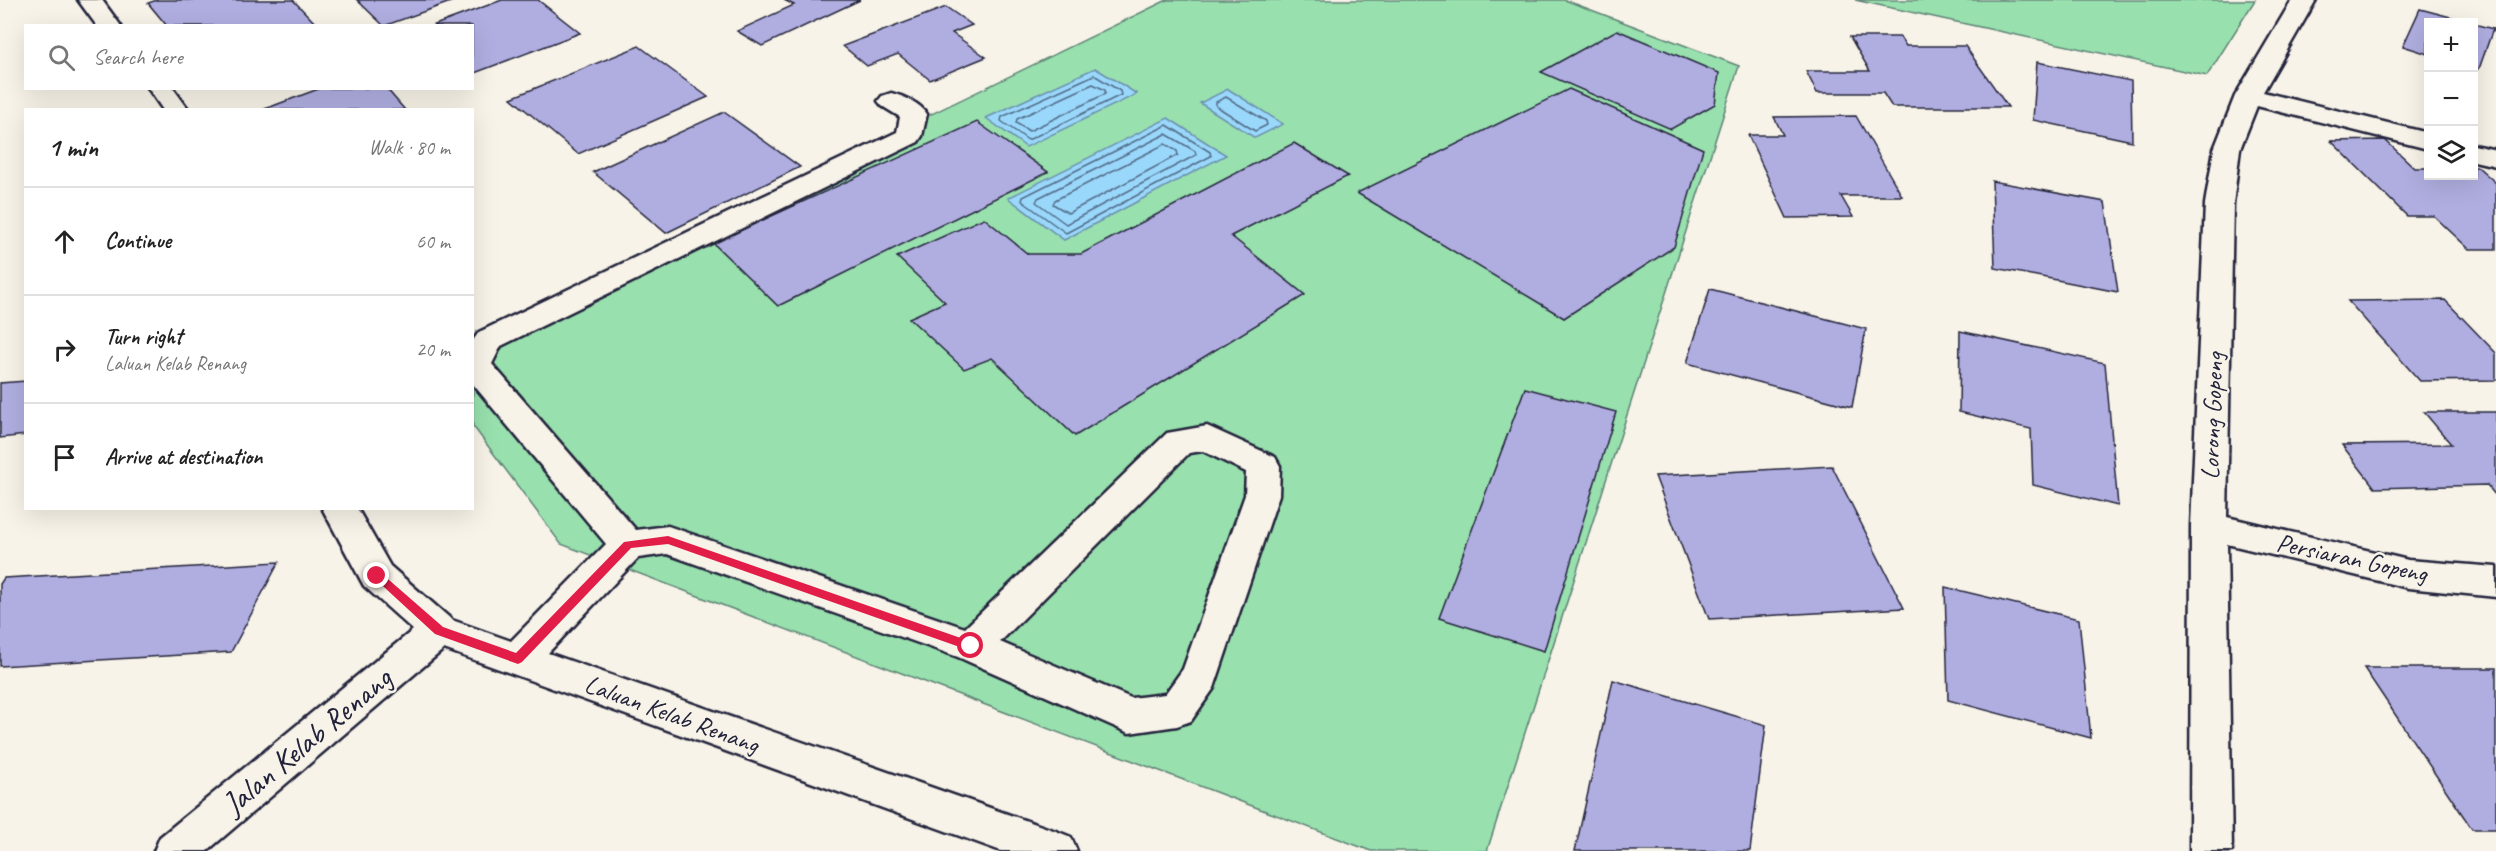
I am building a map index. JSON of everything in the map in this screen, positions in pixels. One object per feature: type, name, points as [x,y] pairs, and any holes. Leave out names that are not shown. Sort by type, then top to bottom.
[{"type":"street","points":[[90,0],[108,24]]},
{"type":"street","name":"Lorong Gopeng","points":[[2211,851],[2209,526],[2219,204],[2227,149],[2248,96],[2304,0]]},
{"type":"street","points":[[162,90],[175,108]]},
{"type":"street","points":[[2248,96],[2424,140]]},
{"type":"street","points":[[628,545],[475,365],[490,339],[909,136],[914,114],[891,101]]},
{"type":"street","points":[[2478,154],[2496,158]]},
{"type":"street","points":[[518,659],[628,545],[668,540],[971,646],[1129,716],[1177,709],[1200,676],[1262,495],[1263,466],[1207,438],[1179,442],[971,646]]},
{"type":"street","name":"Laluan Kelab Renang","points":[[340,510],[377,576],[439,631],[1056,851]]},
{"type":"street","name":"Persiaran Gopeng","points":[[2209,526],[2408,574],[2496,582]]},
{"type":"street","name":"Jalan Kelab Renang","points":[[175,851],[439,631]]},
{"type":"green space","points":[[1167,0],[1565,0],[1739,66],[1487,851],[1371,851],[561,544],[474,427],[474,336]]},
{"type":"green space","points":[[1855,0],[2255,0],[2207,76]]},
{"type":"water","points":[[1095,68],[1137,94],[1026,147],[986,118]]},
{"type":"water","points":[[1228,89],[1283,124],[1255,138],[1200,103]]},
{"type":"water","points":[[1168,118],[1226,155],[1064,240],[1008,198]]},
{"type":"building","points":[[157,0],[293,0],[316,24],[165,24],[148,3]]},
{"type":"building","points":[[357,0],[456,0],[390,24],[382,24]]},
{"type":"building","points":[[502,0],[538,0],[580,33],[474,73],[474,24],[437,24]]},
{"type":"building","points":[[784,0],[860,0],[762,46],[737,31],[794,5]]},
{"type":"building","points":[[946,7],[972,25],[952,33],[986,57],[930,80],[898,54],[867,66],[843,46]]},
{"type":"building","points":[[2420,9],[2455,18],[2424,18],[2424,53],[2403,46]]},
{"type":"building","points":[[2478,25],[2493,29],[2478,69]]},
{"type":"building","points":[[1617,30],[1719,73],[1715,104],[1671,129],[1541,72]]},
{"type":"building","points":[[1850,37],[1900,37],[1906,46],[1965,46],[2008,107],[1892,107],[1883,93],[1817,93],[1806,71],[1870,71]]},
{"type":"building","points":[[639,46],[708,97],[578,154],[511,98]]},
{"type":"building","points":[[2037,62],[2131,81],[2132,141],[2033,120]]},
{"type":"building","points":[[1569,89],[1703,149],[1674,247],[1564,318],[1357,193]]},
{"type":"building","points":[[316,90],[388,90],[403,108],[267,108]]},
{"type":"building","points":[[724,112],[800,167],[666,233],[593,172]]},
{"type":"building","points":[[1856,116],[1902,196],[1841,196],[1853,217],[1787,218],[1748,135],[1783,135],[1774,117]]},
{"type":"building","points":[[977,122],[1048,172],[778,306],[713,243]]},
{"type":"building","points":[[2385,140],[2415,168],[2424,168],[2424,180],[2478,180],[2478,167],[2496,183],[2496,249],[2469,249],[2434,216],[2407,216],[2331,141]]},
{"type":"building","points":[[1294,143],[1348,176],[1231,236],[1305,295],[1075,436],[992,358],[964,369],[909,318],[945,302],[897,257],[984,218],[1028,254],[1081,254]]},
{"type":"building","points":[[1992,181],[2105,202],[2118,292],[1995,268]]},
{"type":"building","points":[[1710,289],[1866,329],[1852,407],[1687,363]]},
{"type":"building","points":[[2445,300],[2496,353],[2496,380],[2420,381],[2348,301]]},
{"type":"building","points":[[1960,331],[2105,363],[2118,506],[2033,485],[2031,429],[1959,412]]},
{"type":"building","points":[[24,381],[24,435],[0,438],[0,383]]},
{"type":"building","points":[[1525,388],[1616,412],[1544,651],[1439,618]]},
{"type":"building","points":[[2424,412],[2496,412],[2496,496],[2487,485],[2375,488],[2342,445],[2451,444]]},
{"type":"building","points":[[1832,466],[1904,608],[1709,619],[1655,476]]},
{"type":"building","points":[[279,562],[231,652],[0,666],[0,584],[4,578]]},
{"type":"building","points":[[1945,587],[2079,619],[2091,738],[1948,700]]},
{"type":"building","points":[[2364,668],[2496,668],[2496,829],[2472,829]]},
{"type":"building","points":[[1613,680],[1766,725],[1750,851],[1575,851]]},
{"type":"route","points":[[377,576],[439,631],[518,659],[628,545],[668,540],[971,646]]}]
